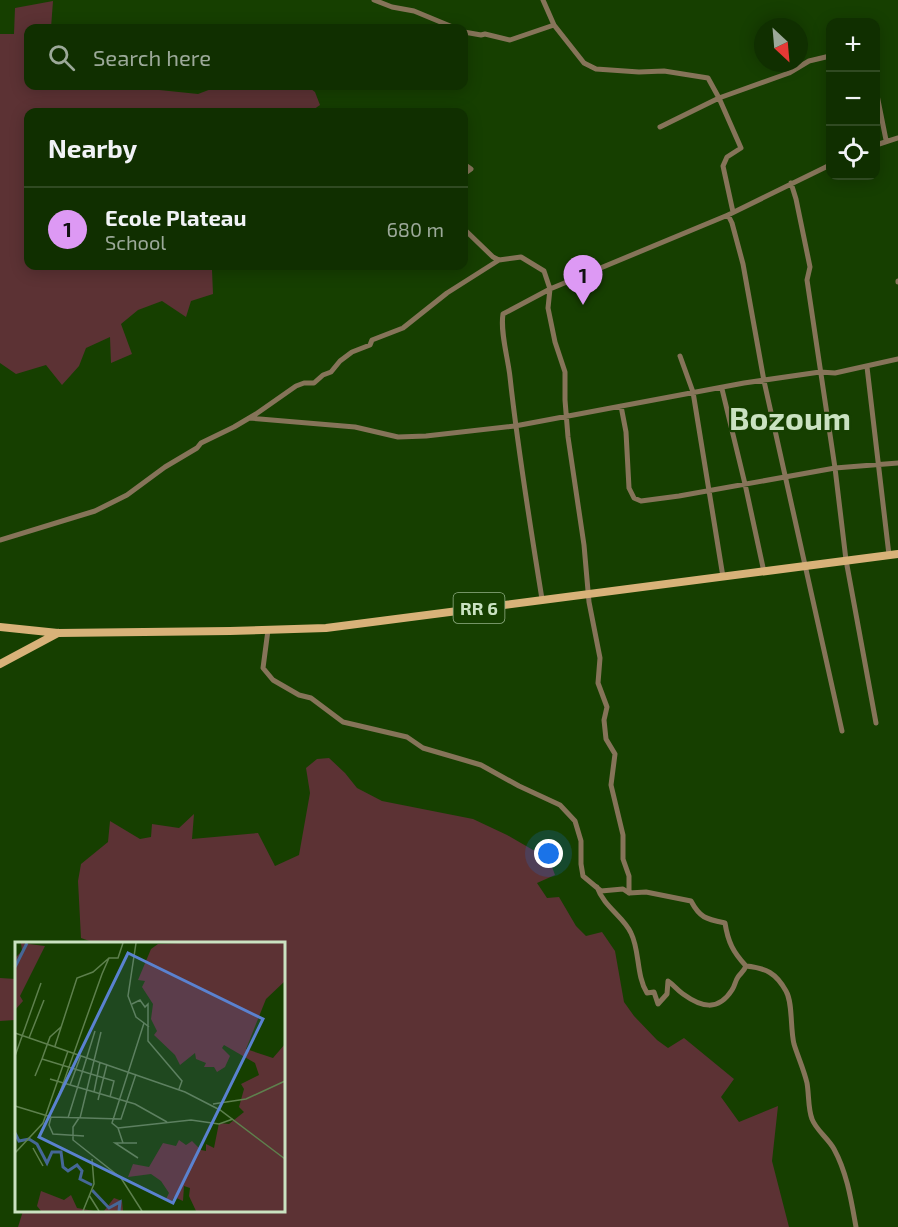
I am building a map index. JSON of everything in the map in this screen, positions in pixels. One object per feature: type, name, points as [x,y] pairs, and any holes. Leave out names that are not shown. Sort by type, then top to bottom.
[{"type":"main road","name":"RR 6","points":[[58,633],[326,628],[894,554]]},
{"type":"main road","points":[[0,627],[58,633]]},
{"type":"main road","points":[[0,664],[58,633]]},
{"type":"street","points":[[374,0],[392,7],[414,11],[445,24]]},
{"type":"street","points":[[543,0],[554,25],[584,63],[596,69],[664,71],[708,78],[741,148],[727,157],[723,166],[730,213],[743,264],[764,381],[842,731]]},
{"type":"street","points":[[468,33],[481,35],[485,33],[510,40],[554,25]]},
{"type":"street","points":[[660,128],[719,98],[789,73],[809,61],[826,57]]},
{"type":"street","points":[[880,110],[886,140]]},
{"type":"street","points":[[880,143],[898,138]]},
{"type":"street","points":[[542,599],[515,426],[507,350],[501,325],[503,314],[550,289],[730,213],[826,167]]},
{"type":"street","points":[[791,183],[810,267],[807,280],[836,468],[846,560],[876,723]]},
{"type":"street","points":[[468,233],[499,260]]},
{"type":"street","points":[[0,540],[95,511],[127,495],[201,443],[249,418],[296,386],[314,383],[323,375],[331,372],[352,352],[370,345],[372,340],[403,328],[447,293],[499,260],[521,257],[544,271],[550,289],[548,308],[555,342],[565,367],[568,437],[584,545],[588,595],[600,658],[598,683],[607,707],[604,720],[606,740],[615,754],[611,785],[623,835],[622,859],[629,876],[629,893]]},
{"type":"street","points":[[680,356],[693,392],[723,577]]},
{"type":"street","points":[[249,418],[355,427],[405,437],[515,426],[693,392],[820,372],[835,373],[898,359]]},
{"type":"street","points":[[867,367],[879,465],[894,554]]},
{"type":"street","points":[[722,389],[746,484],[764,572]]},
{"type":"street","points":[[621,406],[626,432],[628,482],[634,498],[646,501],[836,468],[898,463]]},
{"type":"street","points":[[268,630],[263,668],[273,680],[311,698],[343,722],[407,737],[423,748],[481,765],[560,805],[575,821],[581,841],[583,876],[601,891],[646,892],[691,901],[698,913],[706,919],[725,923],[728,941],[735,954],[746,966],[761,967],[774,973],[788,993],[791,1008],[791,1031],[806,1080],[812,1119],[832,1146],[845,1171],[856,1227]]},
{"type":"street","points":[[596,886],[603,900],[631,932],[642,986],[646,993],[654,992],[658,1004],[667,994],[668,981],[682,993],[706,1006],[712,1006],[726,999],[734,988],[736,979],[743,974],[746,966]]},
{"type":"shaded area","points":[[53,1],[51,24],[24,24],[24,90],[160,90],[198,94],[208,90],[312,90],[320,105],[316,108],[24,108],[24,270],[212,270],[213,294],[191,301],[186,317],[162,301],[138,310],[121,324],[132,354],[111,363],[110,337],[86,348],[79,366],[62,385],[46,365],[16,374],[0,363],[0,34],[14,34],[15,8]]},
{"type":"shaded area","points":[[329,758],[357,788],[382,801],[473,819],[533,850],[547,853],[555,875],[537,883],[547,898],[559,897],[576,926],[586,936],[602,932],[615,951],[624,1002],[634,1016],[668,1048],[684,1038],[734,1079],[721,1097],[739,1122],[778,1106],[772,1161],[789,1227],[18,1227],[23,1212],[285,1212],[285,942],[92,942],[81,938],[78,881],[81,864],[108,842],[110,821],[140,839],[151,837],[152,824],[179,828],[194,814],[192,839],[258,833],[275,866],[299,855],[310,793],[306,768],[317,759]]},
{"type":"shaded area","points":[[0,978],[15,979],[15,1020],[0,1021]]},
{"type":"place","name":"Ecole Plateau","points":[[583,305]]},
{"type":"district","name":"Bozoum","points":[[790,417]]}]
